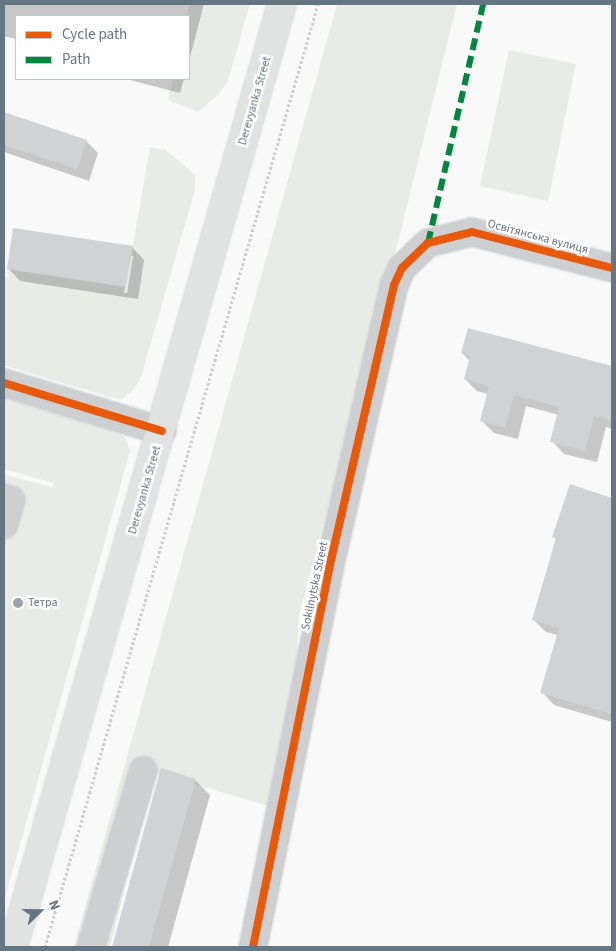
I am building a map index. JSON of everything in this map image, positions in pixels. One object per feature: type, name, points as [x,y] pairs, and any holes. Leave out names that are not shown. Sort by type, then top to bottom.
[{"type":"main road","name":"Derevyanka Street","points":[[13,947],[162,431],[282,4]]},
{"type":"street","name":"Освітянська вулиця","points":[[428,242],[472,232],[612,268]]},
{"type":"street","name":"Sokilnytska Street","points":[[253,947],[332,556],[394,285],[402,268],[428,242]]},
{"type":"street","points":[[4,383],[162,431]]},
{"type":"street","points":[[4,498],[11,500],[4,525]]},
{"type":"street","points":[[91,947],[143,771]]},
{"type":"path","points":[[45,947],[318,4]]},
{"type":"shaded area","points":[[190,4],[250,4],[228,81],[219,94],[198,112],[168,100],[173,80],[190,80],[190,15],[187,15]]},
{"type":"shaded area","points":[[337,4],[457,4],[387,287],[299,615],[288,812],[154,772],[110,947],[74,947]]},
{"type":"shaded area","points":[[509,50],[576,64],[548,201],[480,186]]},
{"type":"shaded area","points":[[150,147],[166,150],[195,175],[195,190],[141,377],[134,389],[122,399],[109,397],[4,365],[4,277],[9,277],[7,269],[126,287]]},
{"type":"shaded area","points":[[4,393],[109,425],[126,439],[130,451],[4,902],[4,474],[52,487],[54,483],[4,469]]},
{"type":"building","points":[[4,112],[87,140],[77,169],[4,145]]},
{"type":"building","points":[[13,228],[133,246],[126,287],[7,269]]},
{"type":"building","points":[[468,328],[612,366],[612,421],[594,416],[585,451],[550,442],[559,407],[514,395],[505,428],[480,421],[489,386],[464,379],[470,356],[461,353]]},
{"type":"building","points":[[570,484],[612,498],[612,714],[540,693],[559,628],[532,620],[556,538],[552,537]]},
{"type":"building","points":[[161,768],[196,779],[149,947],[112,947]]},
{"type":"marked path","points":[[428,243],[483,4]]},
{"type":"cycle path","points":[[253,947],[332,556],[394,285],[402,268],[428,243],[472,232],[612,268]]},
{"type":"cycle path","points":[[4,383],[162,431]]},
{"type":"place","name":"Тетра","points":[[18,603]]}]
